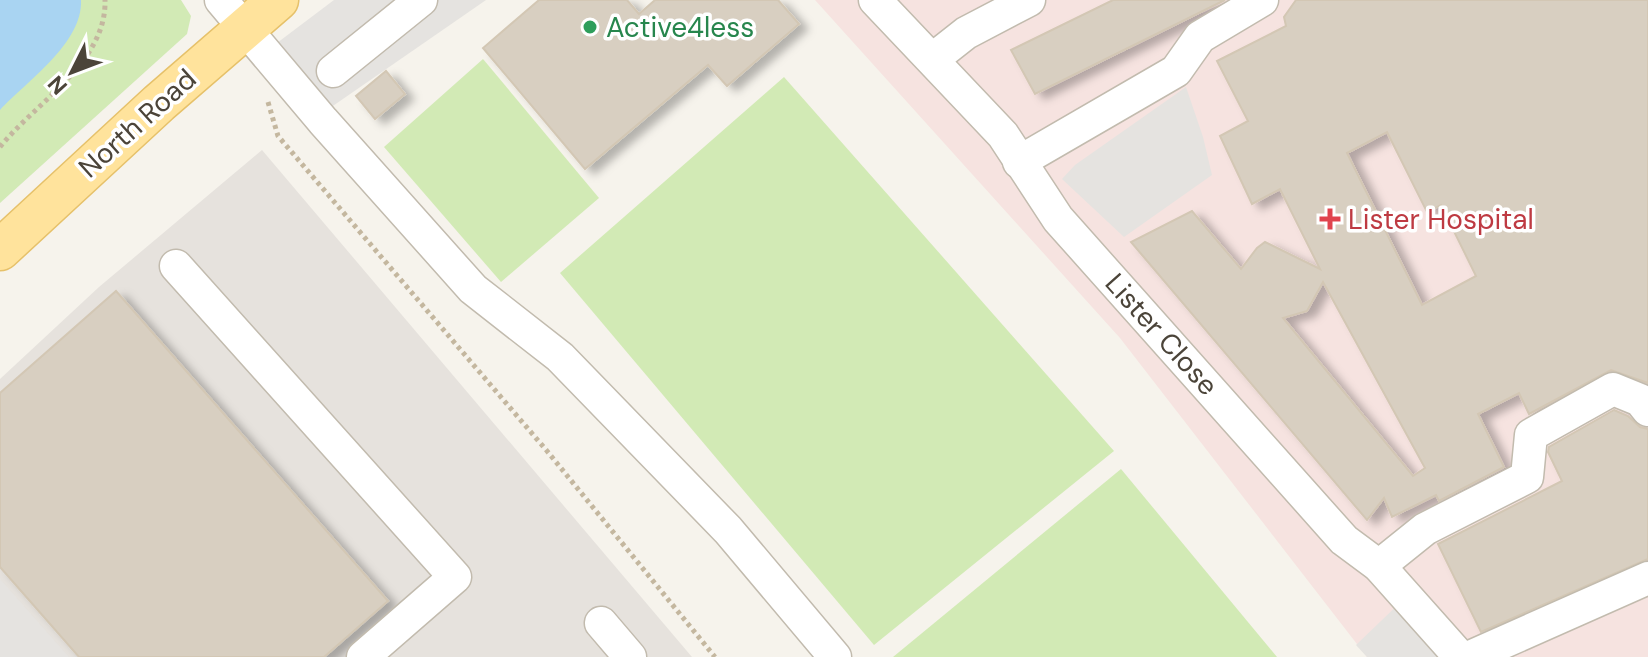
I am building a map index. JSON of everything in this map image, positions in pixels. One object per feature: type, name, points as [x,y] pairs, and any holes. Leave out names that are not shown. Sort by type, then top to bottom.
[{"type":"main road","name":"North Road","points":[[0,250],[233,13],[278,0]]},
{"type":"lane","points":[[333,71],[421,0]]},
{"type":"lane","name":"Lister Close","points":[[875,0],[1003,135],[1058,219],[1344,540],[1379,566],[1460,657]]},
{"type":"lane","points":[[933,59],[966,33],[1029,0]]},
{"type":"lane","points":[[1019,162],[1176,71],[1200,37],[1262,0]]},
{"type":"lane","points":[[233,13],[323,121],[473,289],[570,368],[728,530],[835,657]]},
{"type":"lane","points":[[176,266],[455,577],[363,657]]},
{"type":"lane","points":[[1379,566],[1425,529],[1527,477],[1531,435],[1613,389],[1640,400],[1648,410]]},
{"type":"lane","points":[[1470,657],[1648,578]]},
{"type":"lane","points":[[601,623],[630,657]]},
{"type":"path","points":[[0,147],[83,61],[103,19],[105,0]]},
{"type":"path","points":[[266,95],[278,136],[547,451],[715,657]]},
{"type":"shaded area","points":[[334,0],[486,0],[327,110],[277,43]]},
{"type":"shaded area","name":"Lister Hospital","points":[[815,0],[1648,0],[1648,657],[1367,657],[1120,338]]},
{"type":"shaded area","points":[[1186,87],[1212,175],[1124,237],[1062,179],[1075,165]]},
{"type":"shaded area","points":[[262,150],[692,657],[0,657],[0,379],[99,287]]},
{"type":"shaded area","points":[[0,579],[69,657],[0,657]]},
{"type":"shaded area","points":[[1406,597],[1463,657],[1367,657],[1356,645]]},
{"type":"green space","points":[[0,0],[181,0],[191,16],[187,34],[0,203]]},
{"type":"green space","points":[[483,59],[599,198],[501,282],[384,147]]},
{"type":"green space","points":[[784,77],[1114,451],[874,645],[560,273]]},
{"type":"green space","points":[[1121,469],[1277,657],[893,657]]},
{"type":"water","points":[[0,0],[81,0],[79,16],[63,46],[0,110]]},
{"type":"building","points":[[539,0],[627,0],[639,14],[655,0],[778,0],[799,24],[727,86],[708,65],[585,169],[483,48]]},
{"type":"building","points":[[1113,0],[1225,0],[1035,94],[1011,50]]},
{"type":"building","points":[[1296,0],[1648,0],[1648,383],[1611,370],[1529,414],[1519,393],[1478,414],[1504,467],[1439,501],[1436,495],[1392,517],[1384,498],[1367,520],[1131,242],[1192,211],[1241,269],[1265,242],[1320,269],[1280,189],[1252,204],[1220,136],[1248,121],[1217,61],[1286,26],[1284,17]],"holes":[[[1387,132],[1427,212],[1441,205],[1476,276],[1422,305],[1347,153]],[[1323,282],[1425,468],[1413,476],[1283,318],[1307,311]]]},
{"type":"building","points":[[386,71],[405,94],[375,119],[356,96]]},
{"type":"building","points":[[116,291],[388,601],[324,657],[79,657],[0,567],[0,393]]},
{"type":"building","points":[[1614,410],[1648,429],[1648,559],[1481,632],[1438,544],[1562,481],[1548,452],[1549,447]]},
{"type":"place","name":"Active4less","points":[[590,27]]},
{"type":"place","name":"Lister Hospital","points":[[1330,219]]}]
